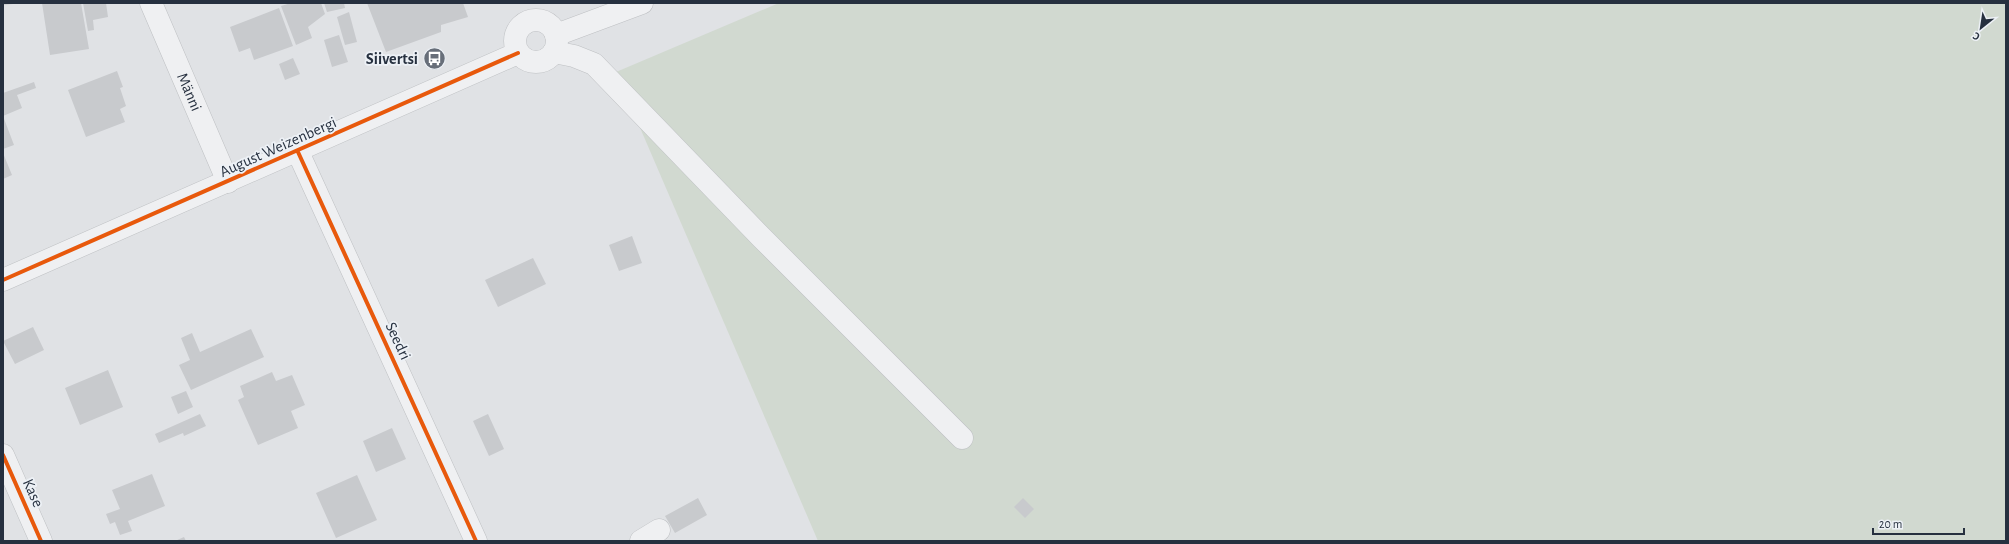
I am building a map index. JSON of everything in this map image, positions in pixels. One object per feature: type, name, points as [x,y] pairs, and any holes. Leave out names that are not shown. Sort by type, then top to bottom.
[{"type":"street","name":"Männi","points":[[151,3],[228,182]]},
{"type":"street","points":[[555,44],[553,29],[542,20],[527,12],[522,24],[515,34],[514,41],[518,53],[527,60],[533,62],[545,60],[555,44],[642,3]]},
{"type":"street","points":[[555,44],[574,56],[594,64],[768,243],[962,438]]},
{"type":"street","name":"August Weizenbergi","points":[[3,280],[298,152],[518,53]]},
{"type":"street","name":"Seedri","points":[[298,152],[476,541]]},
{"type":"street","name":"Kase","points":[[3,455],[41,541]]},
{"type":"shaded area","points":[[779,3],[2006,3],[2006,541],[818,541],[616,72]]},
{"type":"building","points":[[3,3],[13,3],[13,4],[3,5]]},
{"type":"building","points":[[42,3],[81,3],[89,49],[50,55]]},
{"type":"building","points":[[83,3],[106,3],[108,17],[93,20],[94,30],[88,31]]},
{"type":"building","points":[[291,3],[321,3],[325,14],[308,27],[312,38],[296,45],[281,6]]},
{"type":"building","points":[[324,3],[344,3],[345,8],[327,12]]},
{"type":"building","points":[[367,3],[463,3],[468,17],[441,25],[441,32],[386,52]]},
{"type":"building","points":[[279,8],[293,46],[254,60],[250,48],[239,52],[230,27]]},
{"type":"building","points":[[349,12],[357,42],[345,45],[337,17]]},
{"type":"building","points":[[339,35],[348,62],[332,67],[324,40]]},
{"type":"building","points":[[293,58],[300,74],[285,80],[279,64]]},
{"type":"building","points":[[117,71],[123,87],[120,88],[126,106],[120,109],[125,122],[86,137],[68,90]]},
{"type":"building","points":[[34,82],[36,88],[17,95],[22,108],[3,116],[3,93]]},
{"type":"building","points":[[3,116],[14,145],[3,149]]},
{"type":"building","points":[[3,153],[12,175],[3,179]]},
{"type":"building","points":[[632,236],[642,263],[619,271],[609,245]]},
{"type":"building","points":[[533,258],[546,284],[498,307],[485,280]]},
{"type":"building","points":[[33,327],[44,350],[15,364],[3,341]]},
{"type":"building","points":[[251,329],[264,357],[191,390],[179,365],[190,360],[181,338],[192,333],[200,352]]},
{"type":"building","points":[[108,370],[123,407],[80,425],[65,388]]},
{"type":"building","points":[[272,372],[276,381],[292,375],[305,405],[291,411],[298,428],[258,445],[238,400],[244,397],[240,386]]},
{"type":"building","points":[[186,391],[193,407],[178,414],[171,397]]},
{"type":"building","points":[[200,414],[206,426],[184,436],[183,433],[159,443],[155,434]]},
{"type":"building","points":[[488,414],[504,449],[489,456],[473,421]]},
{"type":"building","points":[[392,428],[406,459],[376,472],[363,441]]},
{"type":"building","points":[[152,474],[165,506],[128,521],[132,531],[120,535],[115,522],[110,524],[106,514],[120,509],[112,490]]},
{"type":"building","points":[[357,475],[377,520],[336,538],[316,493]]},
{"type":"building","points":[[698,498],[707,515],[675,533],[665,516]]},
{"type":"building","points":[[1023,498],[1034,509],[1025,518],[1014,507]]},
{"type":"building","points":[[184,537],[186,541],[175,541]]},
{"type":"cycle path","points":[[3,280],[518,53]]},
{"type":"cycle path","points":[[298,152],[476,541]]},
{"type":"cycle path","points":[[3,455],[41,541]]},
{"type":"place","name":"Siivertsi","points":[[434,59]]}]
